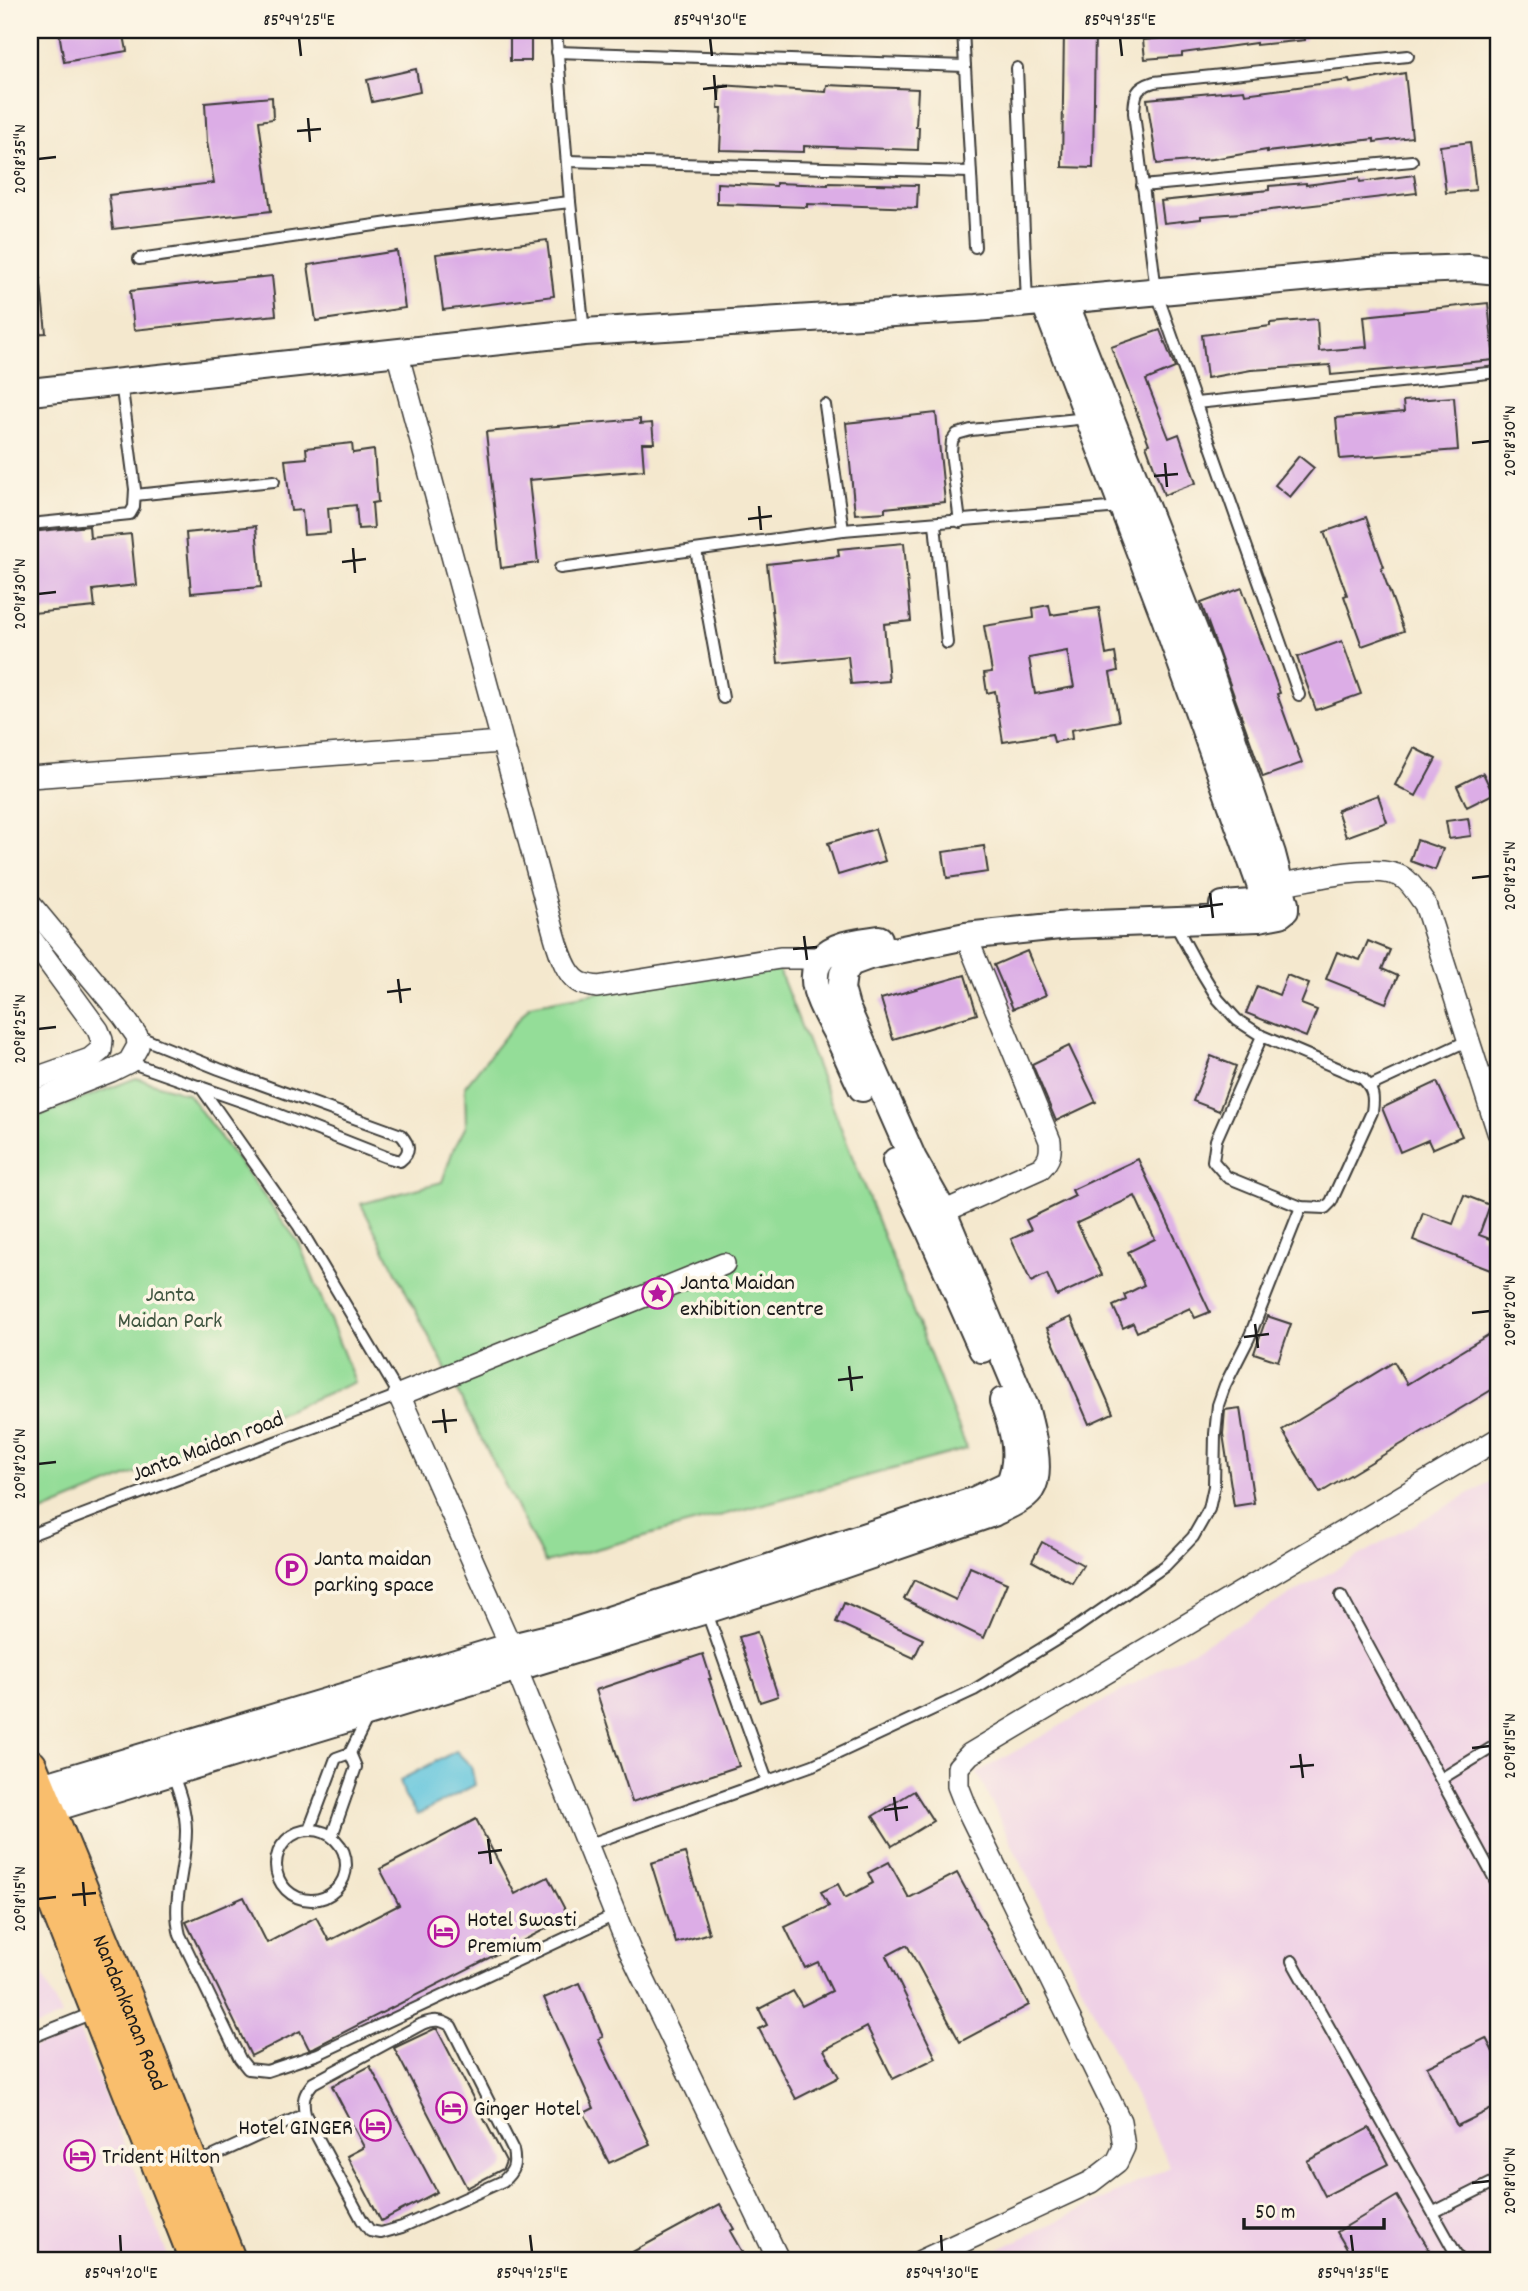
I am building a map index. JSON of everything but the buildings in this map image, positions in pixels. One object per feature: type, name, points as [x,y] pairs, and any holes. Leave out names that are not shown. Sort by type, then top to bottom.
[{"type":"main road","name":"Nandankanan Road","points":[[39,1788],[131,2010],[229,2261]]},
{"type":"main road","points":[[30,1839],[197,2261]]},
{"type":"street","points":[[30,392],[584,332],[1045,303],[1369,272],[1498,268]]},
{"type":"street","points":[[39,1788],[172,1772],[371,1712],[569,1633],[973,1501],[1009,1484],[1014,1473],[1016,1448],[1012,1428],[984,1354],[928,1227],[821,1003],[816,985],[816,969],[822,958],[837,947],[952,925],[1096,907],[1241,905],[1260,898],[1261,887],[1164,615],[1045,303]]},
{"type":"street","points":[[39,1788],[514,1657],[706,1610],[993,1513],[1018,1500],[1032,1488],[1035,1470],[1034,1439],[1025,1407],[943,1212],[913,1159],[846,1007],[841,989],[843,974],[850,963],[869,956],[966,936],[1118,922],[1259,918],[1280,914],[1285,910],[1282,884],[1205,658],[1045,303]]},
{"type":"street","points":[[397,352],[501,742],[563,961],[572,976],[580,983],[597,987],[780,958],[822,958]]},
{"type":"street","points":[[30,777],[501,742]]},
{"type":"street","points":[[1282,884],[1359,872],[1382,872],[1404,878],[1426,904],[1498,1132]]},
{"type":"street","points":[[30,904],[123,1016],[137,1036],[138,1046],[129,1062],[30,1103]]},
{"type":"street","points":[[943,1212],[1041,1167],[1049,1160],[1051,1153],[1050,1141],[966,936]]},
{"type":"street","points":[[30,937],[98,1030],[102,1040],[101,1050],[90,1059],[30,1080]]},
{"type":"street","points":[[724,1264],[399,1395],[514,1657],[630,1951],[779,2261]]},
{"type":"street","points":[[921,2261],[1091,2182],[1117,2162],[1124,2147],[1120,2121],[967,1809],[958,1786],[958,1767],[970,1754],[1498,1439]]},
{"type":"lane","points":[[555,30],[584,332]]},
{"type":"lane","points":[[963,30],[975,247]]},
{"type":"lane","points":[[558,52],[965,66]]},
{"type":"lane","points":[[1299,695],[1156,291],[1134,113],[1135,95],[1142,86],[1154,82],[1408,56]]},
{"type":"lane","points":[[1017,68],[1045,303]]},
{"type":"lane","points":[[567,161],[970,172]]},
{"type":"lane","points":[[1143,186],[1412,161]]},
{"type":"lane","points":[[139,259],[403,221],[570,202]]},
{"type":"lane","points":[[1196,403],[1498,372]]},
{"type":"lane","points":[[30,524],[130,514],[135,495],[121,382]]},
{"type":"lane","points":[[825,405],[843,530]]},
{"type":"lane","points":[[960,522],[951,452],[952,441],[957,433],[1089,418]]},
{"type":"lane","points":[[135,495],[274,481]]},
{"type":"lane","points":[[560,568],[843,530],[1123,507]]},
{"type":"lane","points":[[935,524],[947,643]]},
{"type":"lane","points":[[696,550],[723,698]]},
{"type":"lane","points":[[1173,921],[1218,999],[1237,1020],[1262,1036],[1363,1079],[1370,1086],[1374,1097],[1372,1112],[1331,1202],[1325,1208],[1301,1207],[1227,1177],[1213,1161],[1216,1140],[1262,1036]]},
{"type":"lane","points":[[129,1062],[200,1086],[386,1157],[400,1161],[409,1150],[407,1141],[401,1135],[219,1069],[137,1036]]},
{"type":"lane","points":[[1370,1086],[1469,1040]]},
{"type":"lane","points":[[200,1086],[298,1225],[399,1395]]},
{"type":"lane","points":[[587,1846],[813,1765],[974,1690],[1077,1627],[1165,1566],[1193,1537],[1209,1510],[1214,1486],[1218,1405],[1249,1338],[1301,1207]]},
{"type":"lane","name":"Janta Maidan road","points":[[30,1535],[399,1395]]},
{"type":"lane","points":[[1341,1595],[1498,1885]]},
{"type":"lane","points":[[706,1610],[767,1781]]},
{"type":"lane","points":[[309,1830],[336,1758],[350,1753],[371,1712]]},
{"type":"lane","points":[[1441,1779],[1498,1744]]},
{"type":"lane","points":[[332,1836],[356,1767],[350,1753]]},
{"type":"lane","points":[[172,1772],[186,1814],[187,1831],[176,1920],[180,1935],[234,2047],[248,2069],[274,2069],[318,2054],[615,1915]]},
{"type":"lane","points":[[309,1830],[332,1836],[345,1855],[344,1878],[338,1888],[329,1896],[317,1899],[306,1900],[295,1896],[279,1880],[276,1869],[281,1847],[289,1838],[309,1830]]},
{"type":"lane","points":[[1292,1961],[1460,2261]]},
{"type":"lane","points":[[30,2038],[98,2011]]},
{"type":"lane","points":[[433,2020],[444,2021],[451,2025],[513,2150],[516,2164],[512,2173],[503,2181],[402,2227],[381,2233],[370,2231],[305,2113],[304,2094],[313,2083],[422,2024],[433,2020]]},
{"type":"lane","points":[[191,2166],[305,2113]]},
{"type":"lane","points":[[1434,2212],[1498,2180]]},
{"type":"shaded area","points":[[1498,1477],[1498,2261],[974,2261],[1170,2167],[977,1773]]},
{"type":"shaded area","points":[[30,1946],[61,2016],[30,2029]]},
{"type":"shaded area","name":"Trident Hilton","points":[[78,2028],[170,2261],[30,2261],[30,2049]]},
{"type":"green space","name":"Janta Maidan exhibition centre","points":[[775,960],[967,1449],[545,1563],[361,1204],[442,1182],[452,1153],[466,1126],[465,1086],[530,1005]]},
{"type":"green space","name":"Janta Maidan Park","points":[[136,1078],[188,1094],[299,1243],[355,1382],[30,1517],[30,1119]]},
{"type":"water","points":[[456,1751],[471,1766],[475,1785],[417,1815],[405,1797],[400,1780]]},
{"type":"place","name":"Janta Maidan exhibition centre","points":[[657,1294]]},
{"type":"place","name":"Janta maidan parking space","points":[[291,1570]]},
{"type":"place","name":"Hotel Swasti Premium","points":[[444,1931]]},
{"type":"place","name":"Ginger Hotel","points":[[451,2107]]},
{"type":"place","name":"Hotel GINGER","points":[[376,2126]]},
{"type":"place","name":"Trident Hilton","points":[[79,2155]]}]
